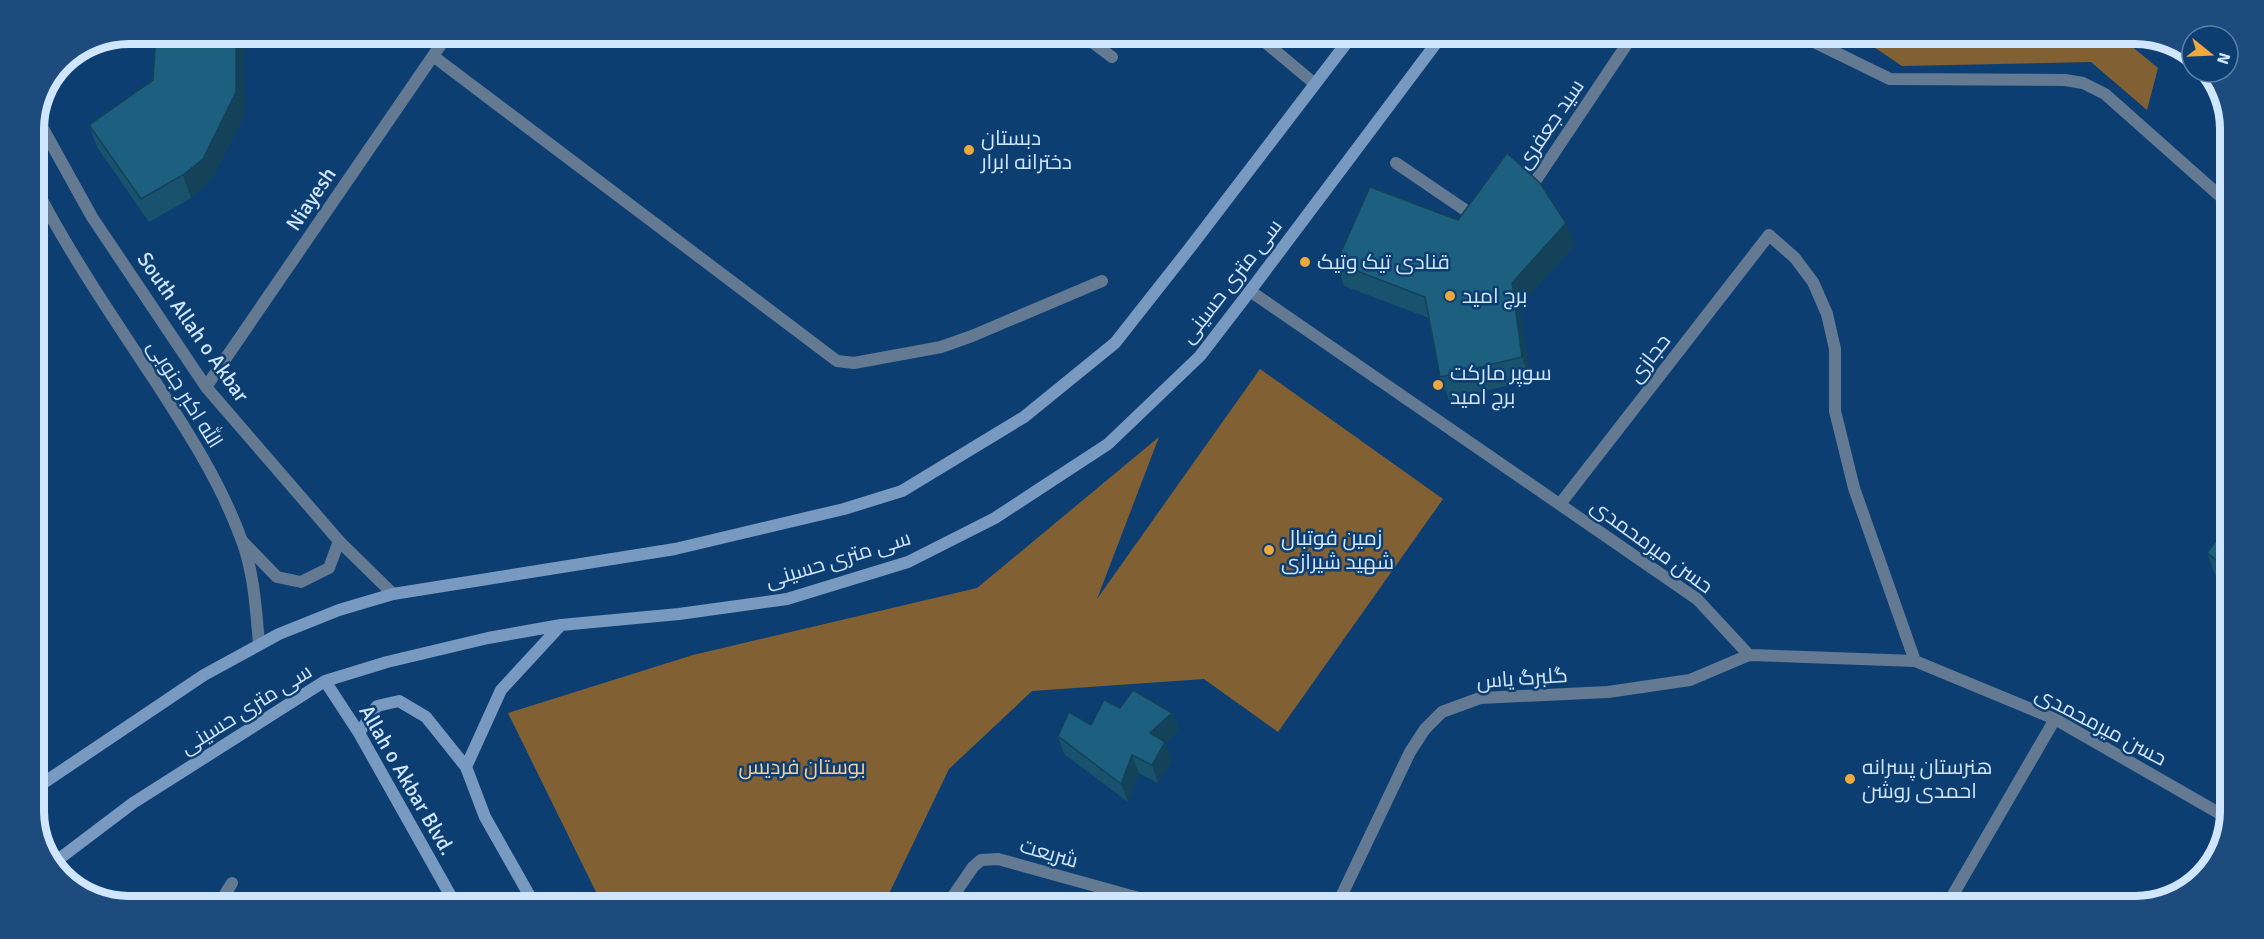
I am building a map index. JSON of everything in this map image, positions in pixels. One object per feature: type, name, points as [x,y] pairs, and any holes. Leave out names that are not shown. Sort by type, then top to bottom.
[{"type":"main road","points":[[44,783],[195,681],[259,644],[339,610],[393,594],[675,549],[844,509],[902,491],[1024,417],[1115,343],[1346,44]]},
{"type":"main road","name":"سی متری حسینی","points":[[59,859],[133,803],[325,681],[387,662],[488,638],[561,625],[679,614],[787,599],[908,562],[995,518],[1108,444],[1200,356],[1435,44]]},
{"type":"main road","points":[[466,767],[501,690],[561,625]]},
{"type":"main road","name":"Allah o Akbar Blvd.","points":[[325,681],[359,733],[451,896]]},
{"type":"main road","points":[[359,733],[377,706],[399,701],[426,717],[466,767],[485,817],[530,896]]},
{"type":"street","name":"Niayesh","points":[[206,387],[441,44]]},
{"type":"street","points":[[1095,44],[1112,57]]},
{"type":"street","points":[[1267,44],[1316,84]]},
{"type":"street","name":"سید جعفری","points":[[1517,201],[1526,194],[1627,44]]},
{"type":"street","points":[[1818,44],[1890,80],[2066,80],[2083,83],[2105,94],[2220,196]]},
{"type":"street","points":[[433,56],[837,361],[854,363],[941,347],[1102,281]]},
{"type":"street","name":"South Allah o Akbar","points":[[44,131],[92,217],[206,387],[339,541],[393,594]]},
{"type":"street","points":[[1396,163],[1471,214],[1490,214]]},
{"type":"street","name":"الله اکبر جنوبی","points":[[44,204],[61,236],[188,432],[220,490],[243,542],[254,595],[259,644]]},
{"type":"street","name":"حجازی","points":[[1560,504],[1769,235],[1795,258],[1813,282],[1827,314],[1835,349],[1835,411],[1854,488],[1915,661]]},
{"type":"street","name":"حسن میرمحمدی","points":[[1250,291],[1697,600],[1749,655],[1915,661],[2055,719],[2220,814]]},
{"type":"street","points":[[243,542],[277,577],[301,582],[329,568],[339,541]]},
{"type":"street","name":"گلبرگ یاس","points":[[1341,896],[1410,752],[1425,729],[1442,712],[1480,698],[1608,692],[1690,680],[1749,655]]},
{"type":"street","points":[[1952,896],[2055,719]]},
{"type":"street","name":"شریعت","points":[[953,896],[973,867],[981,860],[998,858],[1133,896]]},
{"type":"street","points":[[224,896],[232,883]]},
{"type":"green space","points":[[1869,44],[2129,44],[2158,68],[2147,110],[2091,62],[1902,66]]},
{"type":"green space","name":"بوستان فردیس","points":[[1260,369],[1443,499],[1278,732],[1204,679],[1032,691],[949,769],[888,896],[598,896],[508,713],[693,655],[977,588],[1159,437],[1097,599]]},
{"type":"building","points":[[155,44],[236,44],[236,92],[203,159],[183,175],[141,199],[89,125],[153,80]]},
{"type":"building","name":"برج امید","points":[[1507,153],[1540,183],[1566,223],[1512,283],[1522,357],[1440,377],[1425,297],[1336,263],[1370,187],[1458,220]]},
{"type":"building","points":[[2220,535],[2220,563],[2207,553]]},
{"type":"building","points":[[1133,690],[1172,713],[1150,733],[1165,742],[1152,765],[1132,755],[1121,784],[1058,736],[1069,712],[1091,725],[1104,700],[1120,708]]},
{"type":"place","name":"دبستان دخترانه ابرار","points":[[969,150]]},
{"type":"place","name":"قنادی تیک وتیک","points":[[1305,262]]},
{"type":"place","name":"برج امید","points":[[1450,296]]},
{"type":"place","name":"سوپر مارکت برج امید","points":[[1438,385]]},
{"type":"place","name":"زمین فوتبال شهید شیرازی","points":[[1269,550]]},
{"type":"place","name":"هنرستان پسرانه احمدی روشن","points":[[1850,779]]}]
